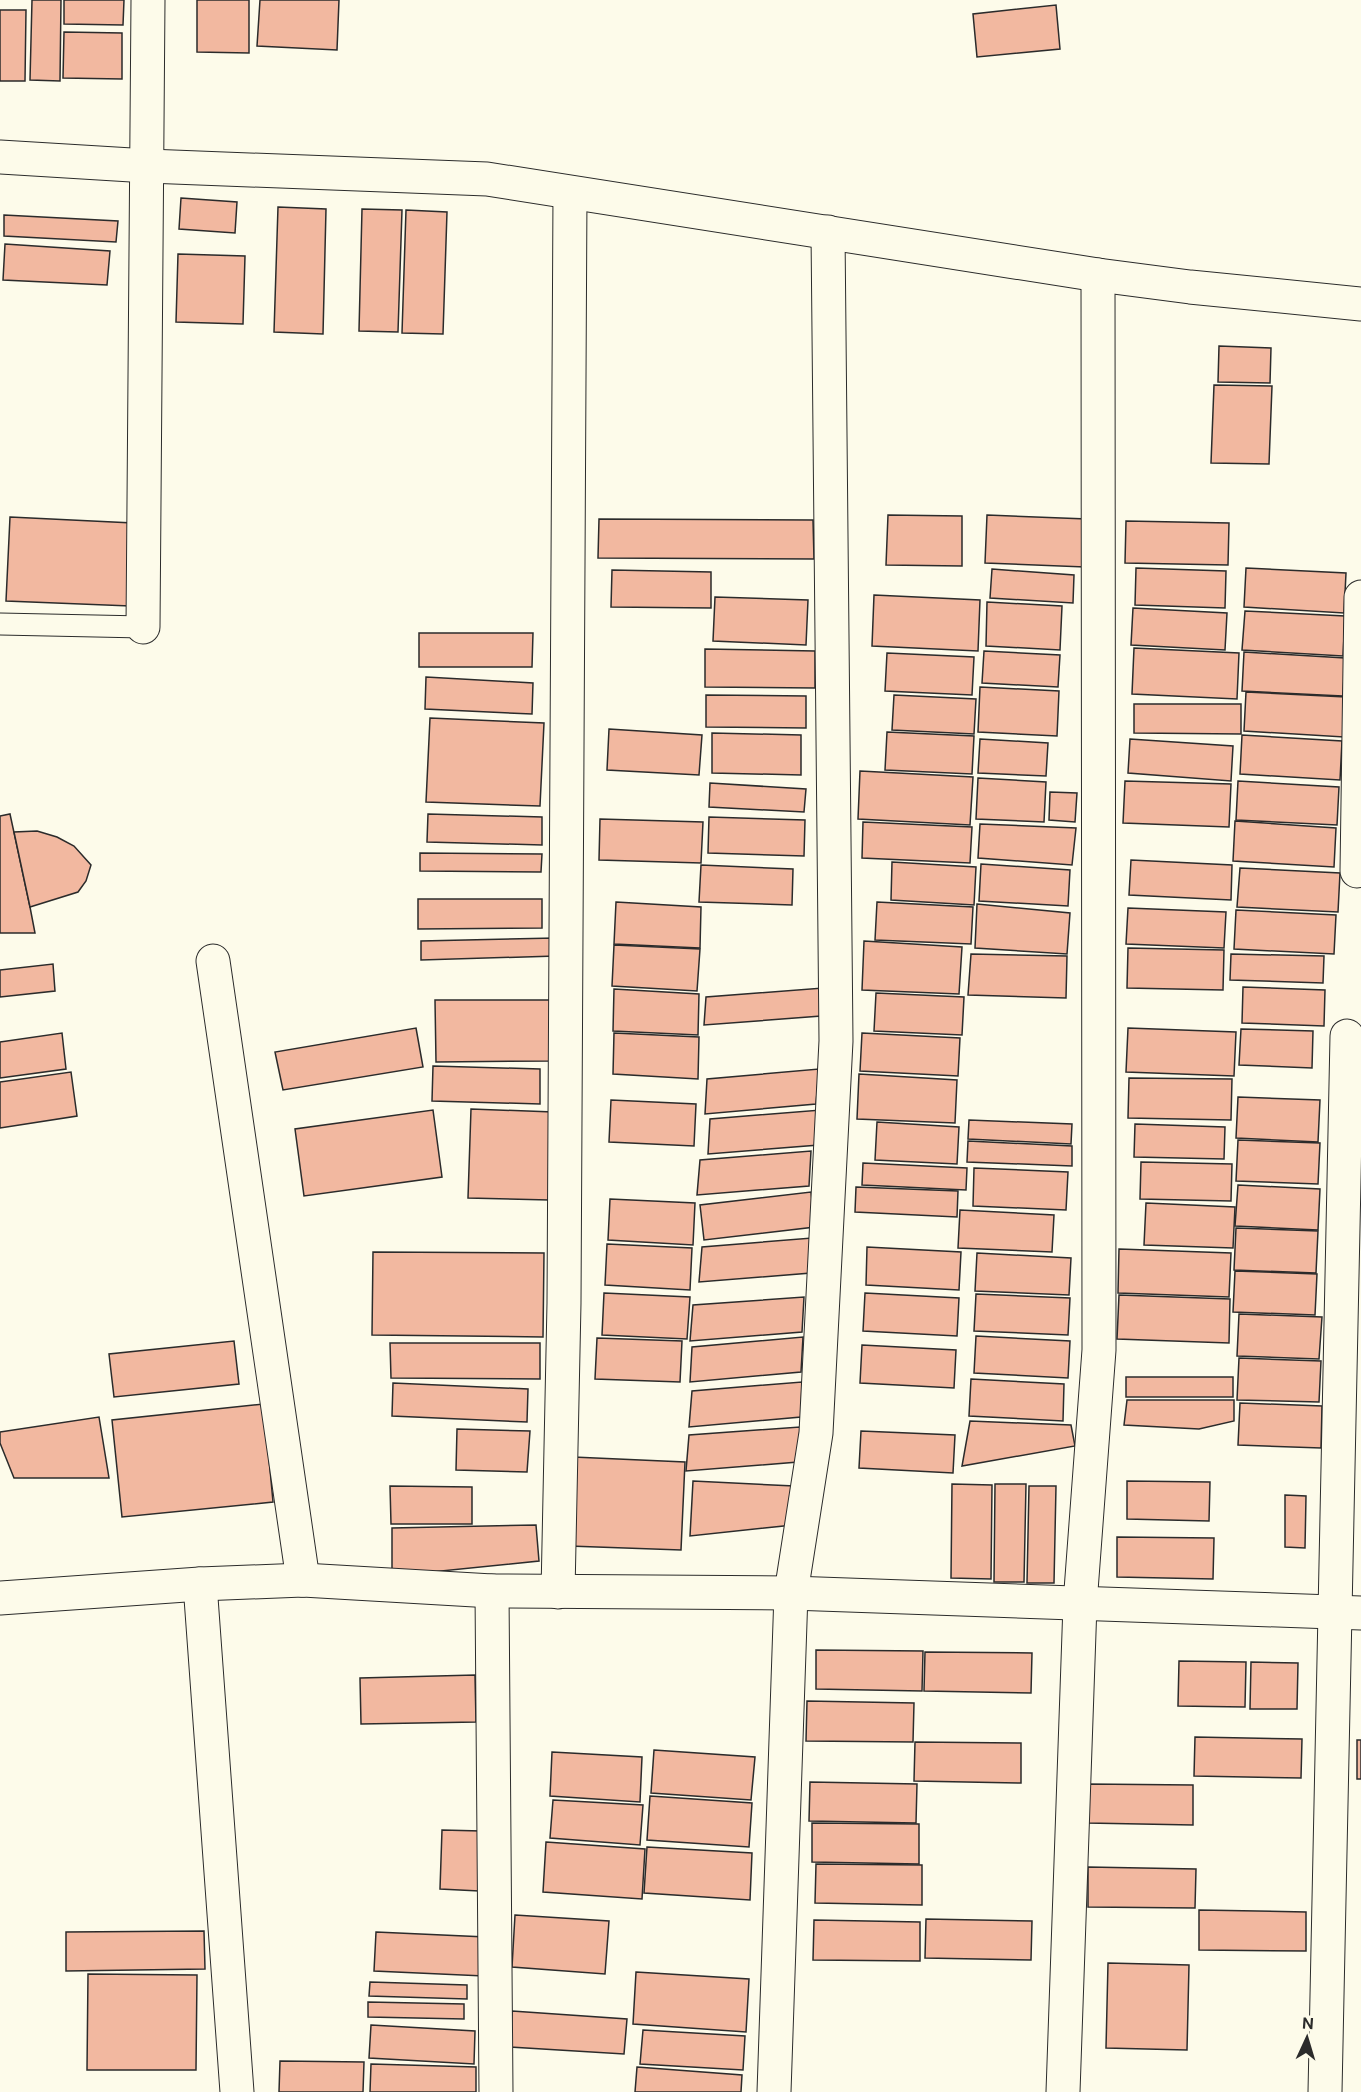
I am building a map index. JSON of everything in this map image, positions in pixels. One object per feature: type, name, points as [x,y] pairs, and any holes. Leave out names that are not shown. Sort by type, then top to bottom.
[{"type":"street","points":[[143,627],[148,0]]},
{"type":"street","points":[[0,157],[148,166],[487,179],[570,194],[1098,275],[1190,287],[1361,304]]},
{"type":"street","points":[[558,1592],[564,1303],[570,194]]},
{"type":"street","points":[[774,2092],[790,1593],[816,1433],[836,1041],[828,232]]},
{"type":"street","points":[[1062,2092],[1080,1604],[1099,1350],[1098,275]]},
{"type":"street","points":[[1356,871],[1361,597]]},
{"type":"street","points":[[213,961],[303,1580]]},
{"type":"street","points":[[1325,2092],[1347,1612],[1347,1036]]},
{"type":"street","points":[[0,1598],[200,1584],[303,1580],[492,1591],[790,1593],[1347,1612]]},
{"type":"street","points":[[200,1584],[237,2092]]},
{"type":"street","points":[[492,1591],[496,2092]]},
{"type":"lane","points":[[0,624],[143,627]]},
{"type":"building","points":[[32,0],[61,0],[60,81],[30,80]]},
{"type":"building","points":[[64,0],[124,0],[123,25],[64,24]]},
{"type":"building","points":[[197,0],[249,0],[249,53],[197,52]]},
{"type":"building","points":[[260,0],[339,0],[337,50],[257,46]]},
{"type":"building","points":[[1056,5],[1060,49],[977,57],[973,14]]},
{"type":"building","points":[[0,10],[26,10],[25,81],[0,81]]},
{"type":"building","points":[[64,32],[122,33],[122,79],[63,78]]},
{"type":"building","points":[[181,198],[237,202],[235,233],[179,229]]},
{"type":"building","points":[[278,207],[326,209],[323,334],[274,332]]},
{"type":"building","points":[[362,209],[402,210],[398,332],[359,331]]},
{"type":"building","points":[[406,210],[447,212],[443,334],[402,333]]},
{"type":"building","points":[[4,215],[118,221],[116,242],[4,236]]},
{"type":"building","points":[[5,244],[110,251],[107,285],[3,280]]},
{"type":"building","points":[[178,254],[245,256],[243,324],[176,322]]},
{"type":"building","points":[[1219,346],[1271,348],[1270,383],[1218,382]]},
{"type":"building","points":[[1214,385],[1272,386],[1269,464],[1211,463]]},
{"type":"building","points":[[888,515],[962,516],[962,566],[886,565]]},
{"type":"building","points":[[987,515],[1087,519],[1085,567],[985,563]]},
{"type":"building","points":[[10,517],[133,523],[130,606],[6,601]]},
{"type":"building","points":[[599,519],[813,520],[814,559],[598,558]]},
{"type":"building","points":[[1126,521],[1229,523],[1228,565],[1125,563]]},
{"type":"building","points":[[1136,568],[1226,571],[1225,608],[1135,605]]},
{"type":"building","points":[[1246,568],[1346,573],[1344,613],[1244,607]]},
{"type":"building","points":[[992,569],[1074,575],[1073,603],[990,598]]},
{"type":"building","points":[[612,570],[711,572],[711,608],[611,607]]},
{"type":"building","points":[[874,595],[980,600],[978,651],[872,646]]},
{"type":"building","points":[[715,597],[808,600],[806,645],[713,641]]},
{"type":"building","points":[[987,602],[1062,606],[1060,650],[986,646]]},
{"type":"building","points":[[1133,608],[1227,613],[1225,650],[1131,645]]},
{"type":"building","points":[[1245,611],[1345,616],[1343,656],[1242,650]]},
{"type":"building","points":[[419,633],[533,633],[532,667],[419,667]]},
{"type":"building","points":[[1134,648],[1239,653],[1237,699],[1132,694]]},
{"type":"building","points":[[705,649],[815,651],[815,688],[705,687]]},
{"type":"building","points":[[984,651],[1060,655],[1058,687],[982,683]]},
{"type":"building","points":[[1244,652],[1345,658],[1343,696],[1242,691]]},
{"type":"building","points":[[887,653],[974,657],[972,695],[885,691]]},
{"type":"building","points":[[426,677],[533,683],[532,714],[425,709]]},
{"type":"building","points":[[980,687],[1059,691],[1057,736],[978,732]]},
{"type":"building","points":[[1246,692],[1346,697],[1344,737],[1244,731]]},
{"type":"building","points":[[706,695],[806,696],[806,728],[706,727]]},
{"type":"building","points":[[894,695],[976,699],[974,734],[892,730]]},
{"type":"building","points":[[1134,704],[1241,704],[1241,734],[1134,733]]},
{"type":"building","points":[[430,718],[544,723],[540,806],[426,802]]},
{"type":"building","points":[[609,729],[702,735],[699,775],[607,770]]},
{"type":"building","points":[[887,732],[974,736],[972,774],[885,770]]},
{"type":"building","points":[[712,733],[801,735],[801,775],[712,773]]},
{"type":"building","points":[[1242,735],[1342,741],[1340,780],[1240,774]]},
{"type":"building","points":[[980,739],[1048,743],[1046,776],[978,773]]},
{"type":"building","points":[[1130,739],[1233,746],[1231,781],[1128,773]]},
{"type":"building","points":[[860,771],[973,777],[970,825],[858,819]]},
{"type":"building","points":[[978,778],[1046,782],[1044,822],[976,819]]},
{"type":"building","points":[[1125,781],[1231,784],[1229,827],[1123,823]]},
{"type":"building","points":[[1238,781],[1339,787],[1337,825],[1236,820]]},
{"type":"building","points":[[710,783],[806,789],[804,812],[709,807]]},
{"type":"building","points":[[1050,792],[1077,793],[1075,822],[1049,820]]},
{"type":"building","points":[[10,814],[35,933],[0,933],[0,816]]},
{"type":"building","points":[[428,814],[542,817],[542,845],[427,842]]},
{"type":"building","points":[[709,817],[805,820],[804,856],[708,853]]},
{"type":"building","points":[[600,819],[703,822],[701,863],[599,860]]},
{"type":"building","points":[[1235,821],[1336,828],[1334,867],[1233,861]]},
{"type":"building","points":[[863,822],[972,827],[970,863],[862,858]]},
{"type":"building","points":[[980,824],[1076,828],[1072,865],[978,858]]},
{"type":"building","points":[[37,831],[57,837],[74,846],[91,865],[86,881],[78,892],[30,907],[14,832]]},
{"type":"building","points":[[420,853],[542,854],[541,872],[420,871]]},
{"type":"building","points":[[1131,860],[1232,865],[1231,900],[1129,895]]},
{"type":"building","points":[[892,862],[976,867],[974,905],[891,900]]},
{"type":"building","points":[[981,864],[1070,870],[1068,906],[979,901]]},
{"type":"building","points":[[701,865],[793,869],[792,905],[699,902]]},
{"type":"building","points":[[1240,868],[1340,873],[1338,912],[1237,907]]},
{"type":"building","points":[[418,899],[542,899],[542,928],[418,929]]},
{"type":"building","points":[[616,902],[701,907],[700,948],[614,944]]},
{"type":"building","points":[[877,902],[973,907],[971,944],[875,940]]},
{"type":"building","points":[[977,904],[1070,913],[1067,954],[975,948]]},
{"type":"building","points":[[1128,908],[1226,912],[1224,948],[1126,944]]},
{"type":"building","points":[[1236,910],[1336,915],[1334,954],[1234,949]]},
{"type":"building","points":[[555,938],[556,956],[421,960],[421,941]]},
{"type":"building","points":[[864,941],[962,947],[959,994],[862,990]]},
{"type":"building","points":[[614,945],[700,949],[697,991],[612,986]]},
{"type":"building","points":[[1128,948],[1224,950],[1223,990],[1127,988]]},
{"type":"building","points":[[971,954],[1067,956],[1066,998],[968,995]]},
{"type":"building","points":[[1231,954],[1324,956],[1323,983],[1230,980]]},
{"type":"building","points":[[53,964],[55,991],[0,997],[0,970]]},
{"type":"building","points":[[1243,987],[1325,990],[1324,1026],[1242,1023]]},
{"type":"building","points":[[823,988],[821,1016],[704,1025],[706,997]]},
{"type":"building","points":[[614,989],[699,994],[698,1035],[613,1031]]},
{"type":"building","points":[[876,993],[964,997],[962,1035],[874,1031]]},
{"type":"building","points":[[435,1000],[550,1000],[550,1061],[436,1062]]},
{"type":"building","points":[[416,1028],[423,1067],[283,1090],[275,1052]]},
{"type":"building","points":[[1128,1028],[1236,1032],[1234,1076],[1126,1072]]},
{"type":"building","points":[[1241,1029],[1313,1031],[1312,1068],[1239,1065]]},
{"type":"building","points":[[62,1033],[66,1069],[0,1078],[0,1042]]},
{"type":"building","points":[[614,1033],[699,1037],[698,1079],[613,1074]]},
{"type":"building","points":[[862,1033],[960,1038],[958,1076],[860,1071]]},
{"type":"building","points":[[433,1066],[540,1069],[540,1104],[432,1101]]},
{"type":"building","points":[[819,1069],[816,1104],[705,1114],[707,1079]]},
{"type":"building","points":[[71,1072],[77,1116],[0,1128],[0,1082]]},
{"type":"building","points":[[859,1074],[957,1080],[955,1123],[857,1119]]},
{"type":"building","points":[[1129,1078],[1232,1079],[1231,1120],[1128,1118]]},
{"type":"building","points":[[1238,1097],[1320,1100],[1318,1142],[1236,1138]]},
{"type":"building","points":[[611,1100],[696,1104],[694,1146],[609,1142]]},
{"type":"building","points":[[471,1109],[553,1112],[549,1200],[468,1198]]},
{"type":"building","points":[[433,1110],[442,1177],[304,1196],[295,1129]]},
{"type":"building","points":[[821,1110],[819,1145],[708,1154],[710,1119]]},
{"type":"building","points":[[969,1120],[1072,1124],[1071,1144],[968,1139]]},
{"type":"building","points":[[877,1122],[959,1127],[957,1164],[875,1160]]},
{"type":"building","points":[[1135,1124],[1225,1127],[1224,1159],[1134,1157]]},
{"type":"building","points":[[1238,1140],[1320,1143],[1318,1184],[1236,1181]]},
{"type":"building","points":[[968,1141],[1072,1146],[1072,1166],[967,1162]]},
{"type":"building","points":[[811,1151],[809,1186],[697,1195],[700,1160]]},
{"type":"building","points":[[1141,1162],[1232,1164],[1231,1201],[1140,1199]]},
{"type":"building","points":[[863,1163],[967,1168],[966,1190],[862,1185]]},
{"type":"building","points":[[974,1168],[1068,1172],[1066,1210],[973,1206]]},
{"type":"building","points":[[1238,1185],[1320,1189],[1318,1230],[1235,1226]]},
{"type":"building","points":[[856,1187],[958,1191],[957,1217],[855,1212]]},
{"type":"building","points":[[811,1192],[815,1227],[704,1240],[700,1205]]},
{"type":"building","points":[[610,1199],[695,1203],[693,1245],[608,1240]]},
{"type":"building","points":[[1146,1203],[1235,1207],[1233,1248],[1144,1245]]},
{"type":"building","points":[[960,1210],[1054,1215],[1052,1252],[958,1248]]},
{"type":"building","points":[[1236,1228],[1318,1231],[1316,1273],[1234,1270]]},
{"type":"building","points":[[812,1238],[811,1273],[699,1282],[702,1247]]},
{"type":"building","points":[[607,1244],[692,1248],[690,1290],[605,1285]]},
{"type":"building","points":[[867,1247],[961,1252],[959,1290],[866,1285]]},
{"type":"building","points":[[1119,1249],[1231,1253],[1229,1297],[1118,1293]]},
{"type":"building","points":[[373,1252],[544,1253],[543,1337],[372,1335]]},
{"type":"building","points":[[977,1253],[1071,1258],[1069,1295],[975,1291]]},
{"type":"building","points":[[1235,1271],[1317,1274],[1315,1315],[1233,1312]]},
{"type":"building","points":[[604,1293],[690,1297],[687,1339],[602,1335]]},
{"type":"building","points":[[865,1293],[959,1298],[957,1336],[863,1331]]},
{"type":"building","points":[[976,1294],[1070,1298],[1068,1335],[974,1331]]},
{"type":"building","points":[[1119,1295],[1230,1299],[1229,1343],[1117,1339]]},
{"type":"building","points":[[804,1297],[802,1332],[690,1341],[693,1305]]},
{"type":"building","points":[[1239,1314],[1322,1317],[1319,1359],[1237,1356]]},
{"type":"building","points":[[976,1336],[1070,1341],[1068,1378],[974,1373]]},
{"type":"building","points":[[803,1337],[801,1372],[690,1382],[692,1347]]},
{"type":"building","points":[[597,1338],[682,1341],[680,1382],[595,1379]]},
{"type":"building","points":[[234,1341],[239,1384],[114,1397],[109,1354]]},
{"type":"building","points":[[390,1343],[540,1343],[540,1379],[391,1378]]},
{"type":"building","points":[[862,1345],[956,1350],[954,1388],[860,1383]]},
{"type":"building","points":[[1239,1358],[1321,1361],[1319,1402],[1237,1400]]},
{"type":"building","points":[[1126,1377],[1233,1377],[1233,1397],[1126,1397]]},
{"type":"building","points":[[971,1379],[1064,1384],[1063,1421],[969,1416]]},
{"type":"building","points":[[802,1382],[801,1417],[689,1427],[692,1391]]},
{"type":"building","points":[[393,1383],[528,1389],[527,1422],[392,1416]]},
{"type":"building","points":[[1127,1400],[1234,1400],[1234,1421],[1199,1429],[1124,1425]]},
{"type":"building","points":[[1240,1403],[1322,1406],[1321,1448],[1238,1445]]},
{"type":"building","points":[[264,1404],[273,1502],[122,1517],[112,1420]]},
{"type":"building","points":[[99,1417],[109,1478],[14,1478],[0,1443],[0,1432]]},
{"type":"building","points":[[970,1421],[1071,1425],[1075,1446],[962,1466]]},
{"type":"building","points":[[800,1427],[798,1462],[686,1471],[689,1435]]},
{"type":"building","points":[[457,1429],[530,1431],[527,1472],[456,1470]]},
{"type":"building","points":[[861,1431],[955,1435],[953,1473],[859,1468]]},
{"type":"building","points":[[573,1457],[685,1462],[681,1550],[569,1546]]},
{"type":"building","points":[[693,1481],[794,1486],[793,1525],[690,1536]]},
{"type":"building","points":[[1127,1481],[1210,1482],[1209,1521],[1127,1519]]},
{"type":"building","points":[[952,1484],[992,1485],[991,1579],[951,1578]]},
{"type":"building","points":[[995,1484],[1026,1484],[1024,1582],[994,1582]]},
{"type":"building","points":[[390,1486],[472,1487],[472,1524],[391,1524]]},
{"type":"building","points":[[1029,1486],[1056,1486],[1054,1583],[1027,1583]]},
{"type":"building","points":[[1285,1495],[1306,1496],[1305,1548],[1285,1547]]},
{"type":"building","points":[[536,1525],[539,1561],[392,1576],[392,1528]]},
{"type":"building","points":[[1117,1537],[1214,1538],[1213,1579],[1117,1577]]},
{"type":"building","points":[[816,1650],[923,1651],[922,1691],[816,1689]]},
{"type":"building","points":[[925,1652],[1032,1653],[1031,1693],[924,1691]]},
{"type":"building","points":[[1179,1661],[1246,1662],[1245,1707],[1178,1706]]},
{"type":"building","points":[[1251,1662],[1298,1663],[1297,1709],[1250,1709]]},
{"type":"building","points":[[475,1675],[476,1722],[361,1724],[360,1678]]},
{"type":"building","points":[[807,1701],[914,1703],[913,1742],[806,1741]]},
{"type":"building","points":[[1195,1737],[1302,1739],[1301,1778],[1194,1776]]},
{"type":"building","points":[[1357,1740],[1361,1740],[1361,1779],[1357,1779]]},
{"type":"building","points":[[915,1742],[1021,1743],[1021,1783],[914,1781]]},
{"type":"building","points":[[654,1750],[755,1757],[751,1800],[651,1793]]},
{"type":"building","points":[[552,1752],[642,1757],[640,1802],[550,1796]]},
{"type":"building","points":[[810,1782],[917,1784],[916,1823],[809,1821]]},
{"type":"building","points":[[1087,1784],[1193,1785],[1193,1825],[1087,1823]]},
{"type":"building","points":[[650,1796],[752,1803],[749,1847],[647,1840]]},
{"type":"building","points":[[553,1800],[643,1805],[640,1845],[550,1838]]},
{"type":"building","points":[[812,1823],[919,1824],[919,1864],[812,1862]]},
{"type":"building","points":[[442,1830],[481,1831],[479,1891],[440,1889]]},
{"type":"building","points":[[546,1842],[645,1849],[642,1899],[543,1892]]},
{"type":"building","points":[[647,1847],[752,1853],[750,1900],[644,1893]]},
{"type":"building","points":[[816,1864],[922,1865],[922,1905],[815,1903]]},
{"type":"building","points":[[1088,1867],[1196,1869],[1195,1908],[1088,1907]]},
{"type":"building","points":[[1199,1910],[1306,1912],[1306,1951],[1199,1950]]},
{"type":"building","points":[[515,1915],[609,1921],[605,1974],[512,1967]]},
{"type":"building","points":[[926,1919],[1032,1921],[1031,1960],[925,1958]]},
{"type":"building","points":[[814,1920],[920,1922],[920,1961],[813,1960]]},
{"type":"building","points":[[204,1931],[205,1969],[66,1971],[66,1932]]},
{"type":"building","points":[[376,1932],[486,1937],[484,1976],[374,1971]]},
{"type":"building","points":[[1108,1963],[1189,1965],[1187,2050],[1106,2048]]},
{"type":"building","points":[[636,1972],[749,1979],[746,2032],[633,2024]]},
{"type":"building","points":[[88,1974],[197,1975],[196,2070],[87,2070]]},
{"type":"building","points":[[370,1982],[467,1985],[467,1999],[369,1996]]},
{"type":"building","points":[[368,2002],[464,2004],[464,2019],[368,2017]]},
{"type":"building","points":[[512,2011],[627,2019],[624,2054],[510,2047]]},
{"type":"building","points":[[371,2025],[475,2031],[474,2064],[369,2058]]},
{"type":"building","points":[[643,2030],[745,2036],[743,2070],[640,2064]]},
{"type":"building","points":[[280,2061],[364,2062],[363,2092],[279,2092]]},
{"type":"building","points":[[371,2064],[476,2067],[476,2092],[370,2092]]},
{"type":"building","points":[[637,2067],[742,2075],[741,2092],[635,2092]]}]
